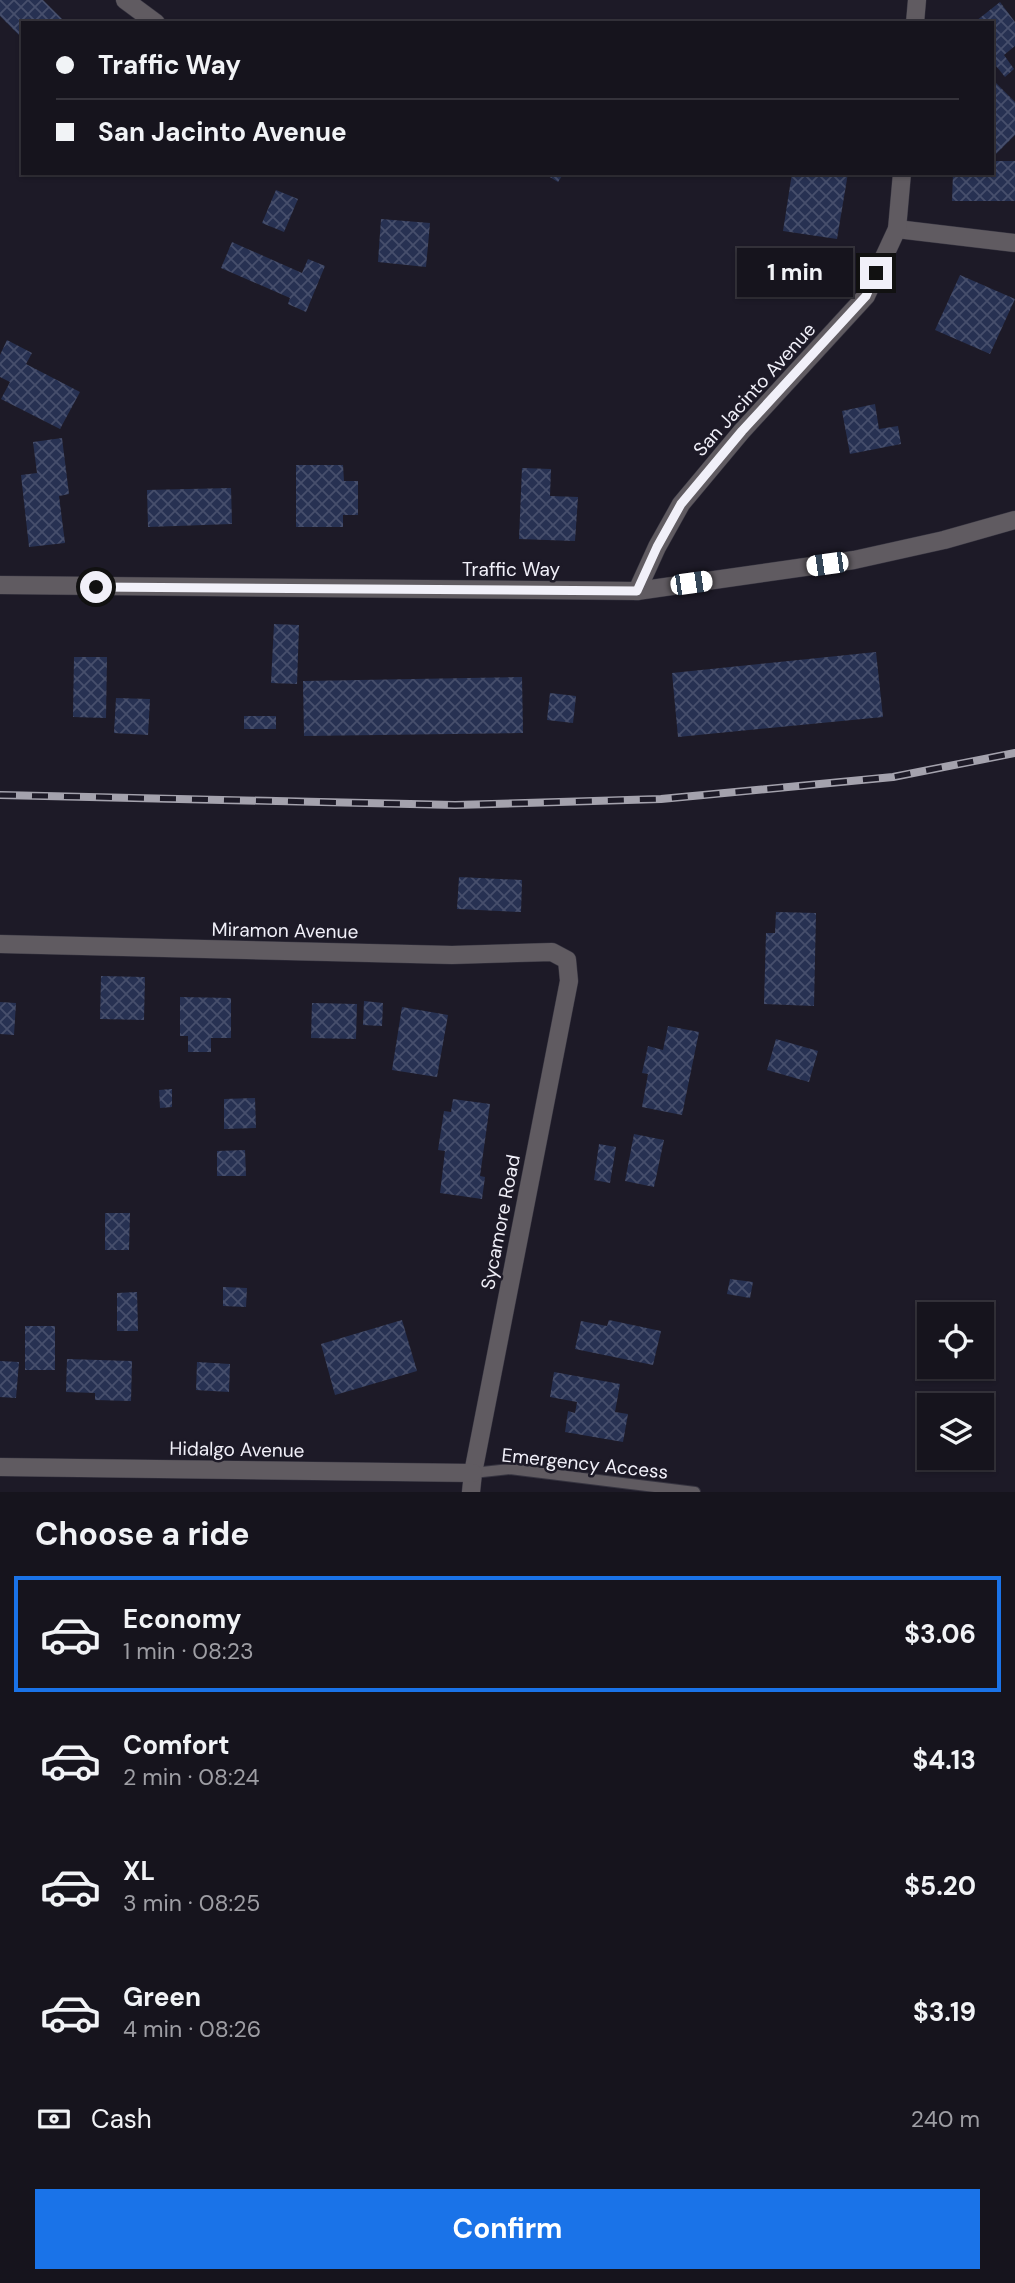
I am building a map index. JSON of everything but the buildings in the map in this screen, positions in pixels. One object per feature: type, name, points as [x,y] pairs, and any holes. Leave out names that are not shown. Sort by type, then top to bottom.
[{"type":"street","points":[[125,0],[153,21]]},
{"type":"street","points":[[915,21],[917,0]]},
{"type":"street","name":"San Jacinto Avenue","points":[[637,591],[681,504],[742,431],[866,296],[897,229],[902,175]]},
{"type":"street","points":[[897,229],[1015,243]]},
{"type":"street","name":"Traffic Way","points":[[0,585],[637,591],[854,560],[944,540],[1015,520]]},
{"type":"street","name":"Miramon Avenue","points":[[0,944],[452,955],[552,952],[567,960]]},
{"type":"street","name":"Sycamore Road","points":[[471,1492],[472,1473],[569,981],[567,960]]},
{"type":"street","name":"Hidalgo Avenue","points":[[0,1467],[472,1473]]},
{"type":"lane","name":"Emergency Access","points":[[472,1473],[510,1469],[695,1492]]},
{"type":"railway","points":[[0,795],[455,805],[661,799],[893,777],[1015,753]]},
{"type":"route","points":[[96,587],[637,591],[681,504],[742,431],[866,296],[876,273]]}]
